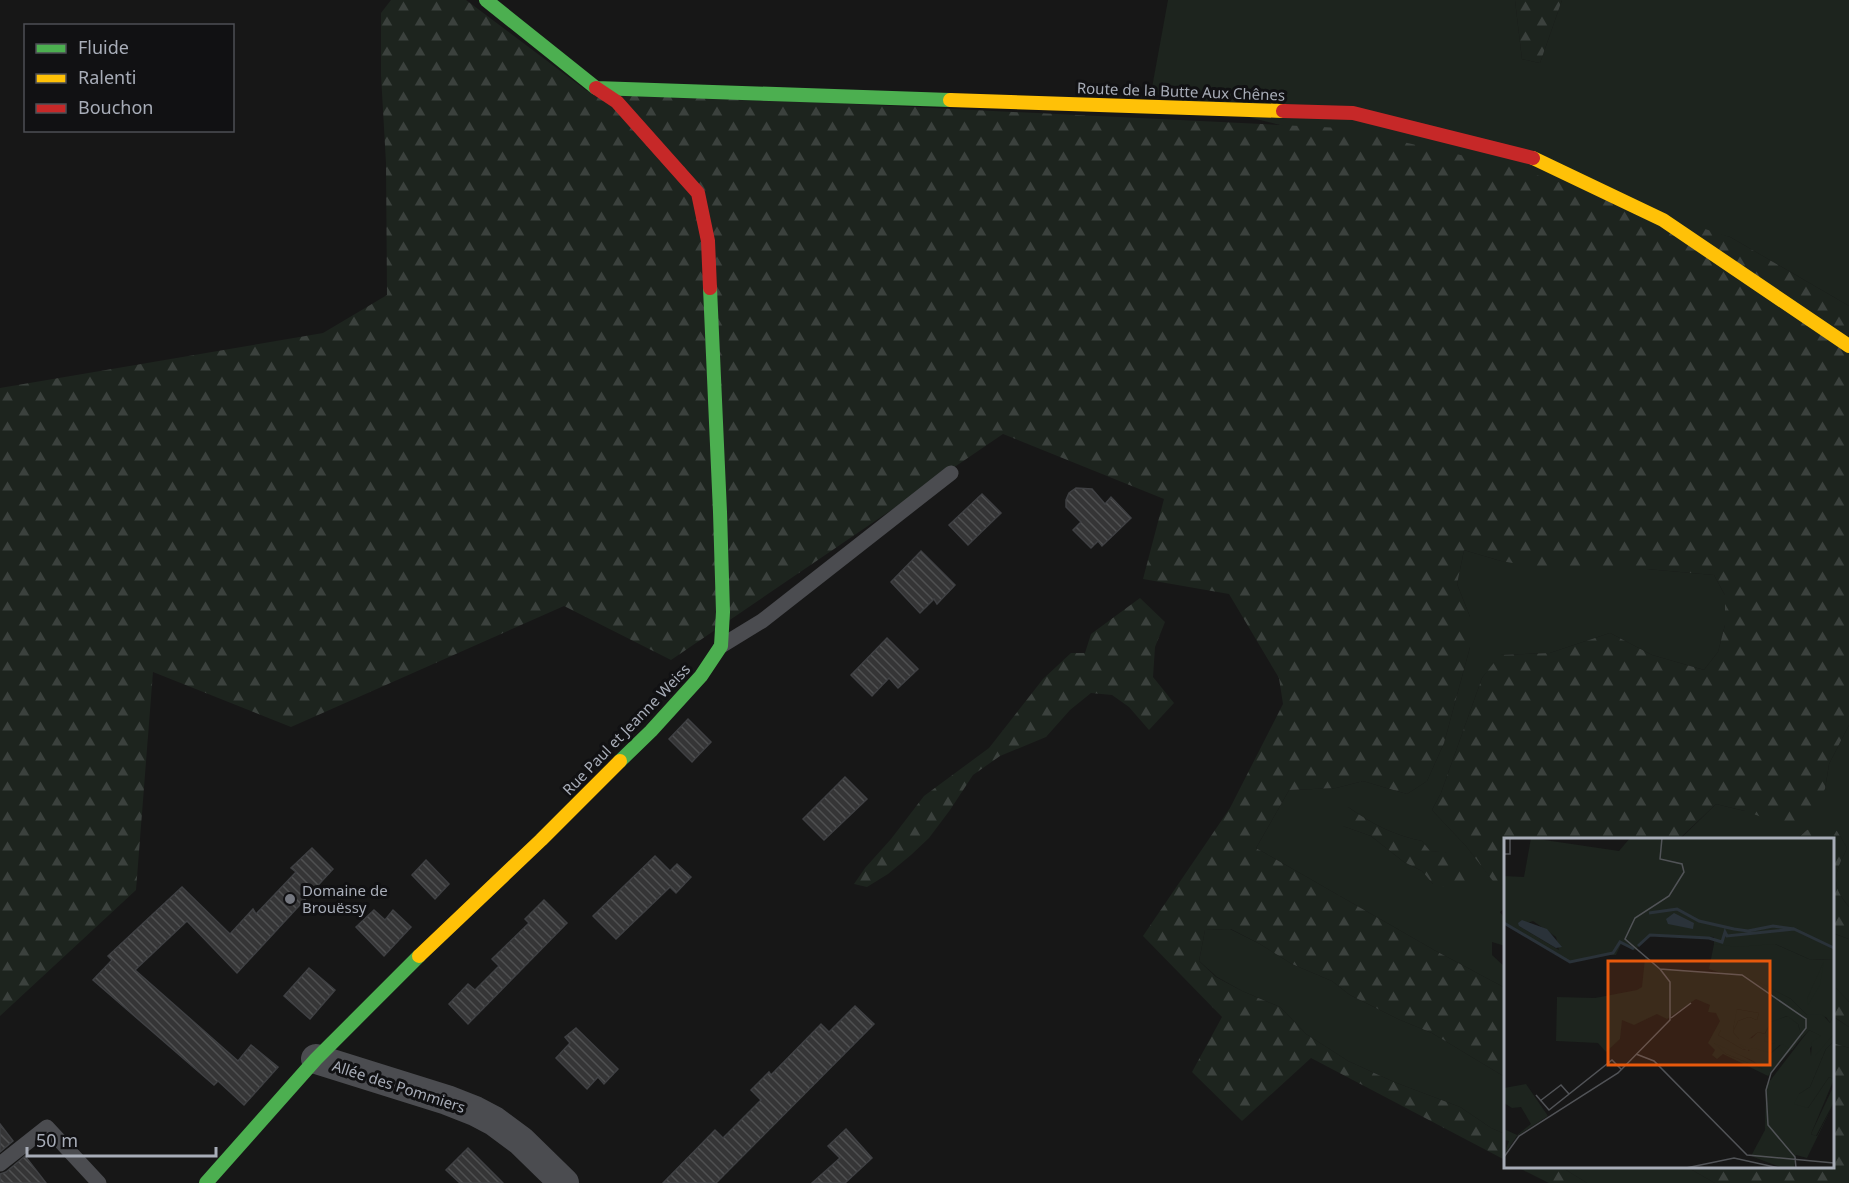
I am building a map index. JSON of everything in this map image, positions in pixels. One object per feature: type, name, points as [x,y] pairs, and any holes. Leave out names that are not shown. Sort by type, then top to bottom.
[{"type":"street","points":[[486,0],[596,88],[617,102],[698,193],[708,241],[720,512],[723,612],[721,646]]},
{"type":"street","name":"Route de la Butte Aux Chênes","points":[[596,88],[1353,113],[1529,156],[1663,220],[1849,346]]},
{"type":"street","name":"Rue Paul et Jeanne Weiss","points":[[206,1183],[316,1059],[449,926],[542,840],[651,731],[701,676],[721,646]]},
{"type":"street","name":"Allée des Pommiers","points":[[316,1059],[475,1111],[494,1121],[521,1141],[564,1183]]},
{"type":"lane","points":[[721,646],[762,621],[951,473]]},
{"type":"lane","points":[[0,1164],[47,1127],[99,1183]]},
{"type":"green space","points":[[391,0],[466,0],[587,91],[1341,128],[1505,165],[1730,237],[1849,306],[1849,725],[1829,764],[1825,789],[1795,829],[1745,811],[1716,804],[1680,838],[1504,838],[1504,886],[1496,885],[1466,846],[1432,810],[1441,793],[1482,678],[1500,655],[1550,653],[1610,633],[1652,655],[1704,670],[1718,652],[1725,625],[1725,595],[1714,575],[1647,569],[1555,570],[1501,561],[1464,550],[1457,584],[1470,617],[1470,647],[1444,743],[1427,781],[1407,794],[1363,781],[1336,788],[1289,790],[1256,848],[1504,987],[1504,1076],[1432,1033],[1350,995],[1332,981],[1292,964],[1231,929],[1205,930],[1199,961],[1216,977],[1280,1007],[1306,1034],[1348,1061],[1394,1082],[1460,1107],[1491,1128],[1504,1134],[1504,1159],[1311,1058],[1242,1121],[1192,1072],[1222,1017],[1143,936],[1230,808],[1283,704],[1279,678],[1229,594],[1143,579],[1164,499],[1003,434],[671,660],[564,606],[291,727],[153,672],[136,890],[0,1016],[0,388],[323,333],[387,295],[386,163],[381,75],[381,13]]},
{"type":"green space","points":[[1168,0],[1515,0],[1522,59],[1540,63],[1562,0],[1849,0],[1849,306],[1730,237],[1151,93]]},
{"type":"green space","points":[[1515,0],[1562,0],[1540,63],[1522,59]]},
{"type":"green space","points":[[1464,550],[1501,561],[1714,575],[1725,595],[1725,625],[1718,652],[1704,670],[1652,655],[1610,633],[1550,653],[1501,655],[1482,678],[1441,793],[1432,810],[1466,846],[1496,884],[1504,886],[1504,909],[1500,912],[1504,918],[1504,946],[1492,942],[1492,955],[1504,966],[1504,987],[1256,848],[1289,790],[1336,788],[1363,781],[1407,794],[1427,781],[1444,743],[1470,647],[1470,617],[1457,584]],"holes":[[[1348,807],[1374,823],[1422,841],[1430,851],[1456,854],[1433,884],[1422,871],[1404,862],[1371,836],[1343,826]]]},
{"type":"green space","points":[[1140,598],[1165,622],[1155,647],[1153,677],[1174,703],[1149,730],[1129,707],[1112,695],[1091,693],[1070,710],[1046,737],[1000,756],[973,775],[929,838],[888,874],[867,887],[854,884],[924,796],[989,748],[1043,679],[1071,653],[1085,653],[1091,634]]},
{"type":"green space","points":[[1849,725],[1849,907],[1836,885],[1839,865],[1847,848],[1837,831],[1807,830],[1798,838],[1681,838],[1716,804],[1745,811],[1825,789],[1829,764]]},
{"type":"green space","points":[[1348,807],[1383,828],[1422,841],[1430,851],[1456,853],[1466,868],[1466,882],[1452,889],[1433,884],[1422,871],[1404,862],[1371,836],[1343,826],[1338,813]]},
{"type":"green space","points":[[1824,826],[1837,831],[1847,848],[1839,865],[1836,885],[1849,907],[1849,939],[1834,933],[1834,838],[1798,838],[1807,830]]},
{"type":"green space","points":[[1230,929],[1292,964],[1332,981],[1350,995],[1432,1033],[1504,1076],[1504,1134],[1491,1128],[1460,1107],[1394,1082],[1348,1061],[1306,1034],[1280,1007],[1242,991],[1217,977],[1199,961],[1205,930]]},
{"type":"green space","points":[[1834,934],[1849,939],[1849,1002],[1834,988]]},
{"type":"green space","points":[[1834,988],[1849,1002],[1849,1027],[1834,1017]]},
{"type":"green space","points":[[1834,1017],[1849,1027],[1849,1048],[1834,1043]]},
{"type":"green space","points":[[1834,1043],[1849,1048],[1849,1183],[1715,1183],[1689,1168],[1834,1168]]},
{"type":"green space","points":[[1519,1168],[1563,1168],[1587,1183],[1549,1183]]},
{"type":"green space","points":[[1563,1168],[1689,1168],[1715,1183],[1587,1183]]},
{"type":"building","points":[[1076,488],[1092,489],[1105,504],[1111,497],[1131,518],[1102,546],[1098,541],[1091,548],[1073,530],[1081,522],[1066,507],[1066,500],[1069,493]]},
{"type":"building","points":[[982,494],[1001,513],[968,545],[949,525]]},
{"type":"building","points":[[921,551],[955,585],[937,604],[934,599],[920,613],[891,582]]},
{"type":"building","points":[[887,638],[918,669],[898,688],[889,678],[872,696],[851,675]]},
{"type":"building","points":[[688,719],[711,742],[692,762],[669,739]]},
{"type":"building","points":[[845,777],[867,799],[824,840],[803,819]]},
{"type":"building","points":[[312,848],[333,869],[237,973],[187,921],[135,970],[238,1061],[251,1045],[278,1067],[244,1105],[218,1081],[214,1085],[93,980],[112,960],[108,956],[182,887],[230,934],[253,909],[256,914],[296,872],[291,868]]},
{"type":"building","points":[[655,856],[670,871],[677,864],[691,877],[676,893],[670,887],[616,939],[593,916]]},
{"type":"building","points":[[426,860],[449,884],[435,899],[412,875]]},
{"type":"building","points":[[544,900],[567,923],[468,1024],[449,1004],[468,984],[475,990],[499,966],[492,959],[529,923],[525,919]]},
{"type":"building","points":[[374,910],[385,920],[393,910],[411,927],[384,956],[356,927]]},
{"type":"building","points":[[309,968],[335,990],[310,1019],[284,996]]},
{"type":"building","points":[[855,1006],[874,1024],[716,1183],[663,1183],[715,1130],[723,1138],[761,1100],[751,1090],[769,1072],[771,1075],[821,1024],[829,1032]]},
{"type":"building","points":[[576,1028],[618,1069],[604,1084],[598,1077],[587,1089],[556,1058],[570,1043],[565,1037]]},
{"type":"building","points":[[0,1124],[13,1141],[0,1152]]},
{"type":"building","points":[[846,1129],[872,1158],[845,1183],[812,1183],[840,1158],[828,1146]]},
{"type":"building","points":[[468,1148],[503,1183],[460,1183],[446,1170]]},
{"type":"building","points":[[25,1156],[46,1183],[0,1183],[0,1174],[6,1172]]},
{"type":"traffic: fast","points":[[486,0],[596,88],[950,100]]},
{"type":"traffic: fast","points":[[620,761],[701,676],[721,646],[723,612],[720,512],[710,288]]},
{"type":"traffic: fast","points":[[206,1183],[316,1059],[419,956]]},
{"type":"traffic: slow","points":[[950,100],[1283,111]]},
{"type":"traffic: slow","points":[[1533,158],[1663,220],[1849,346]]},
{"type":"traffic: slow","points":[[419,956],[620,761]]},
{"type":"traffic: jam","points":[[596,88],[617,102],[698,193],[708,241],[710,288]]},
{"type":"traffic: jam","points":[[1283,111],[1353,113],[1533,158]]},
{"type":"place","name":"Domaine de Brouëssy","points":[[290,899]]}]
